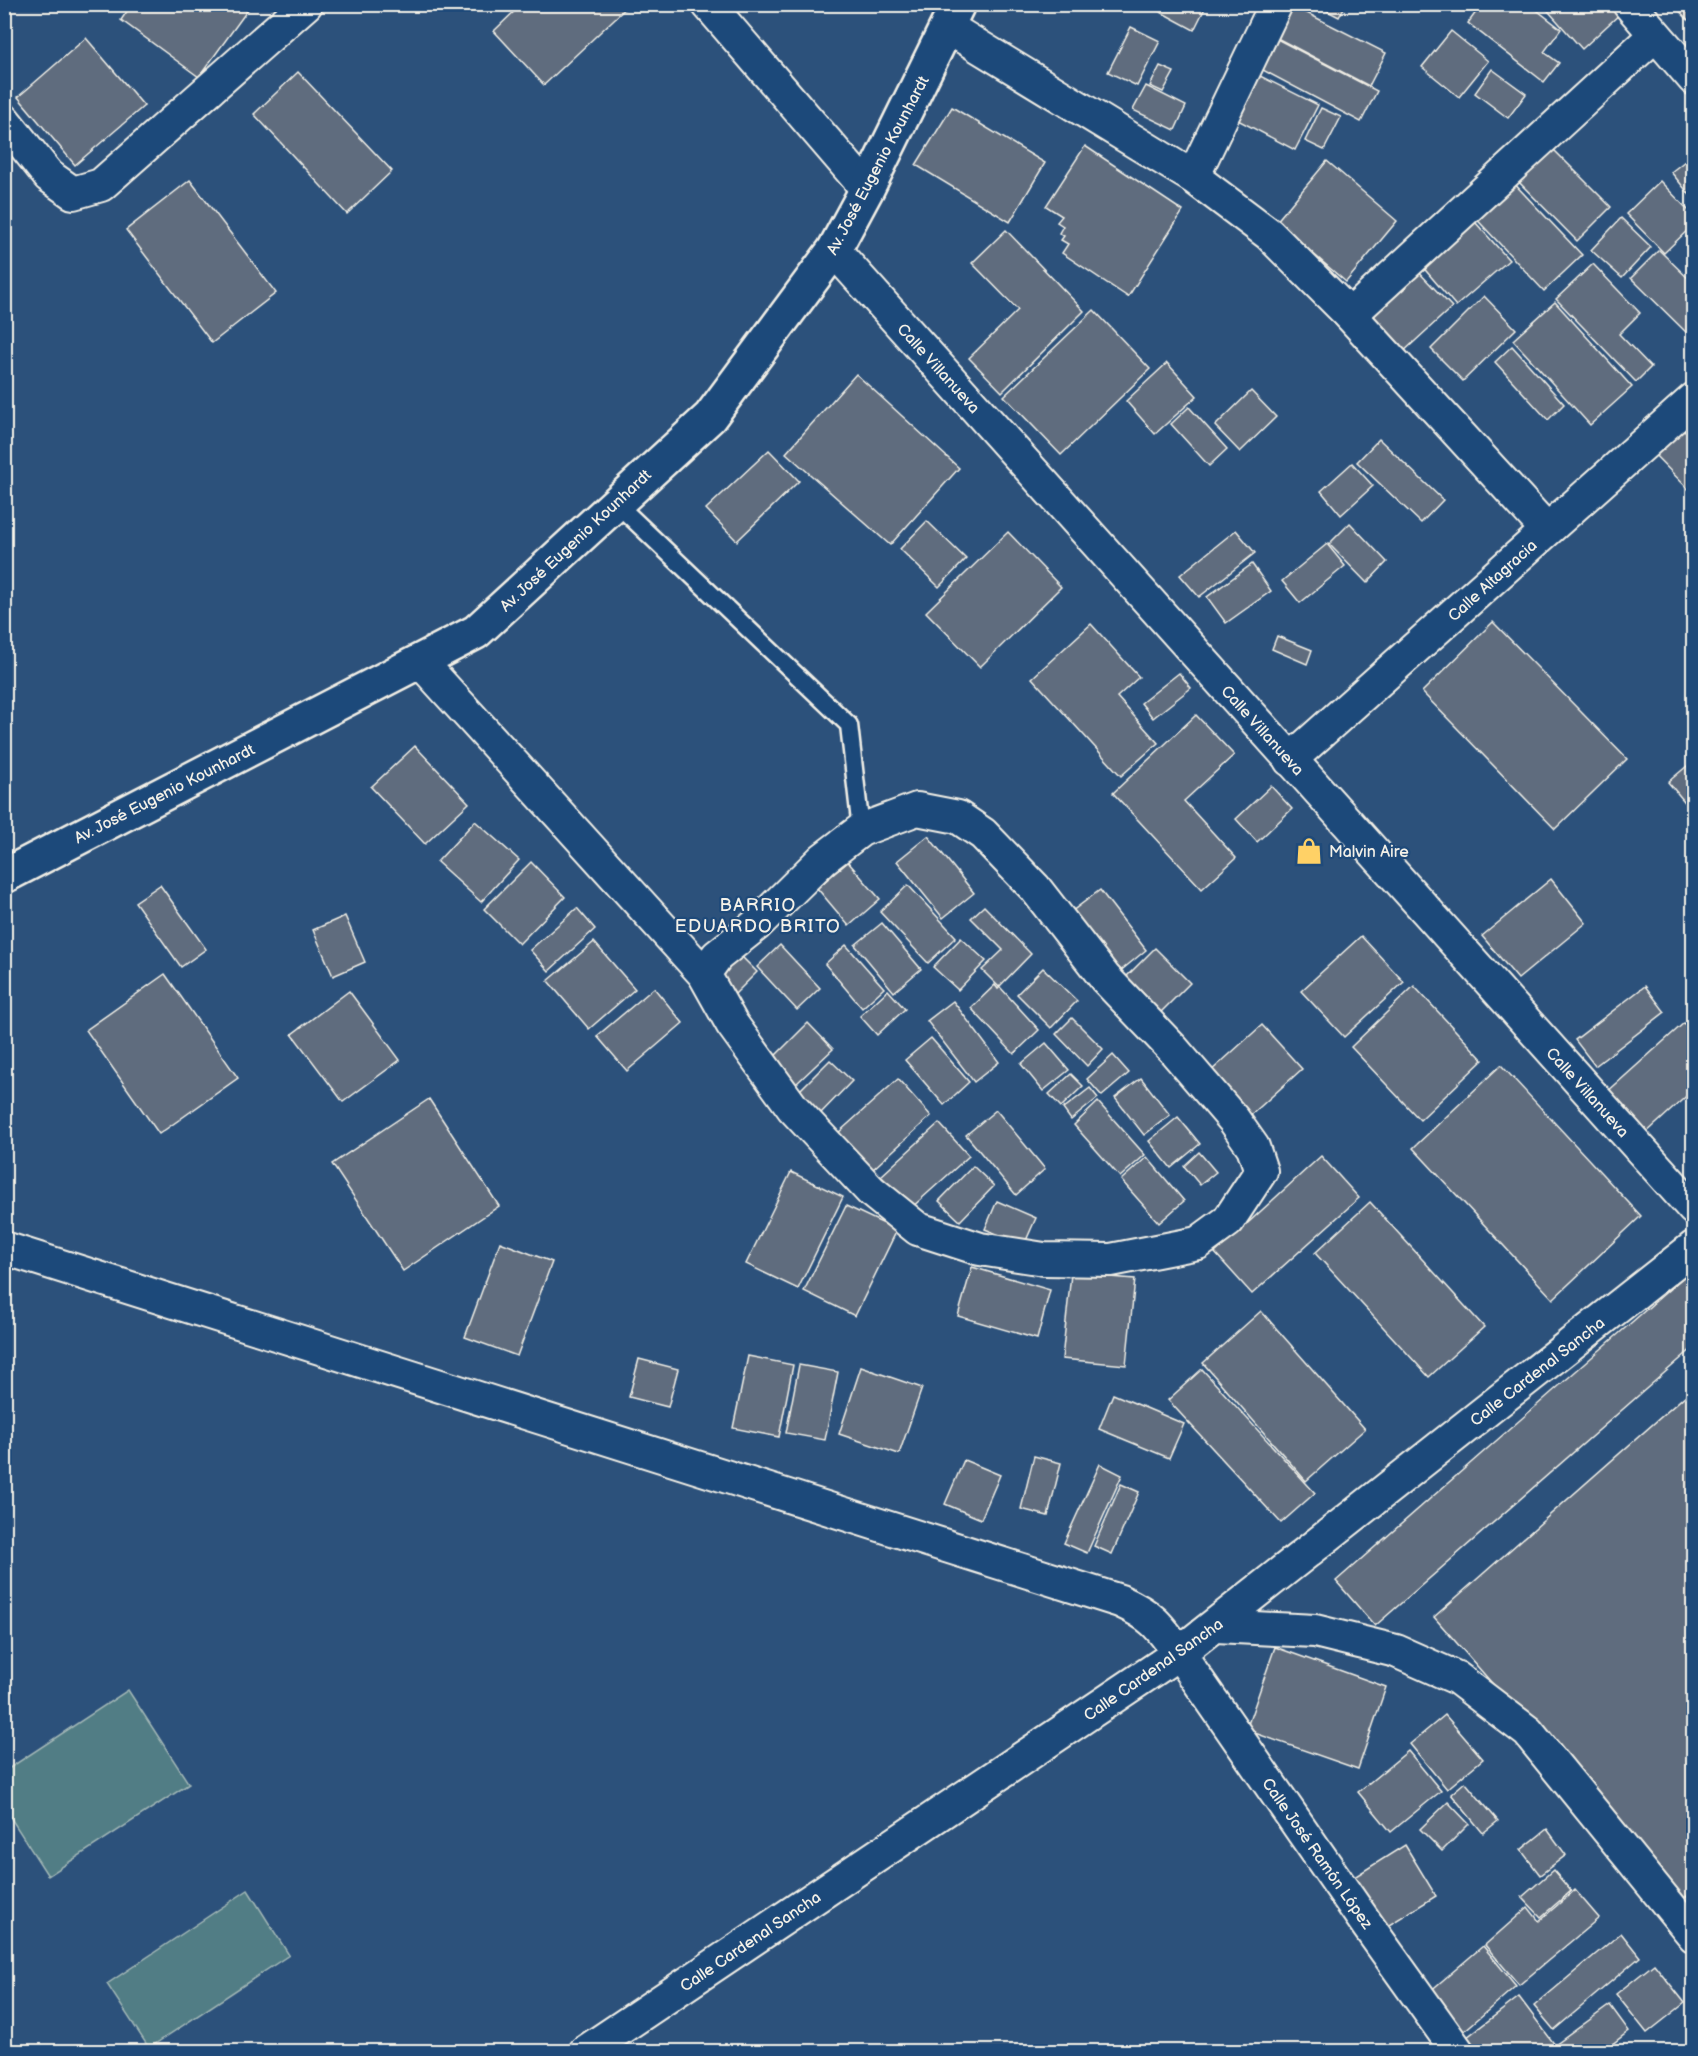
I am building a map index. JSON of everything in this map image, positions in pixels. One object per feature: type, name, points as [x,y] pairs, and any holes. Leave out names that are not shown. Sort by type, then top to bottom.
[{"type":"street","points":[[4,120],[49,176],[73,193],[100,185],[306,4]]},
{"type":"street","points":[[708,4],[867,189]]},
{"type":"street","points":[[1193,177],[1276,4]]},
{"type":"street","points":[[1629,4],[1694,80]]},
{"type":"street","points":[[953,16],[1193,177],[1269,234],[1350,315],[1548,530]]},
{"type":"street","name":"Av. José Eugenio Kounhardt","points":[[4,876],[476,632],[710,417],[834,250],[953,16]]},
{"type":"street","points":[[1350,315],[1655,34]]},
{"type":"street","name":"Calle Villanueva","points":[[834,250],[1694,1209]]},
{"type":"street","name":"Calle Altagracia","points":[[1290,760],[1694,399]]},
{"type":"street","points":[[420,661],[704,974],[732,1024],[793,1108],[871,1191],[918,1229],[980,1249],[1044,1259],[1111,1260],[1198,1243],[1228,1221],[1261,1171],[1253,1147],[1234,1120],[1181,1058],[1105,978],[1035,888],[983,834],[958,817],[917,809],[861,830],[823,859],[756,925],[717,956],[704,974]]},
{"type":"street","name":"Calle Cardenal Sancha","points":[[585,2052],[1179,1653],[1694,1247]]},
{"type":"street","name":"Calle José Ramón López","points":[[4,1248],[1120,1601],[1145,1613],[1162,1629],[1458,2052]]},
{"type":"street","points":[[1215,1626],[1316,1631],[1396,1651],[1457,1678],[1528,1732],[1692,1932]]},
{"type":"lane","points":[[616,503],[849,725],[861,830]]},
{"type":"green space","points":[[128,1690],[189,1784],[48,1876],[5,1809],[5,1771]]},
{"type":"green space","points":[[248,1890],[289,1955],[149,2048],[107,1984]]},
{"type":"building","points":[[132,4],[252,4],[199,77],[121,20]]},
{"type":"building","points":[[522,4],[629,5],[544,85],[494,31]]},
{"type":"building","points":[[1146,4],[1207,4],[1194,30]]},
{"type":"building","points":[[1314,4],[1346,4],[1339,17]]},
{"type":"building","points":[[1482,4],[1529,4],[1561,29],[1544,52],[1559,63],[1544,82],[1468,23]]},
{"type":"building","points":[[1542,4],[1613,4],[1621,13],[1582,49]]},
{"type":"building","points":[[1673,4],[1694,4],[1694,16],[1689,21]]},
{"type":"building","points":[[1293,6],[1386,53],[1369,86],[1277,38]]},
{"type":"building","points":[[1131,27],[1160,41],[1137,86],[1108,72]]},
{"type":"building","points":[[1451,31],[1488,61],[1459,97],[1422,67]]},
{"type":"building","points":[[86,38],[144,106],[75,165],[18,97]]},
{"type":"building","points":[[1277,39],[1377,91],[1361,122],[1261,69]]},
{"type":"building","points":[[1160,66],[1174,72],[1163,92],[1150,86]]},
{"type":"building","points":[[1492,69],[1526,94],[1508,118],[1475,93]]},
{"type":"building","points":[[298,72],[392,171],[347,214],[254,114]]},
{"type":"building","points":[[1254,73],[1318,105],[1295,150],[1232,117]]},
{"type":"building","points":[[1146,86],[1186,106],[1175,130],[1133,110]]},
{"type":"building","points":[[952,107],[1045,163],[1010,222],[916,165]]},
{"type":"building","points":[[1321,108],[1341,117],[1324,150],[1305,141]]},
{"type":"building","points":[[1544,140],[1611,207],[1577,241],[1511,174]]},
{"type":"building","points":[[1085,146],[1183,211],[1128,297],[1062,253],[1068,244],[1061,240],[1064,236],[1059,233],[1063,226],[1057,222],[1062,216],[1046,206]]},
{"type":"building","points":[[1694,154],[1694,200],[1671,172]]},
{"type":"building","points":[[1327,161],[1397,221],[1346,282],[1276,222]]},
{"type":"building","points":[[1506,175],[1582,255],[1544,291],[1468,210]]},
{"type":"building","points":[[190,180],[276,293],[212,343],[126,230]]},
{"type":"building","points":[[1660,181],[1694,216],[1694,224],[1664,253],[1626,214]]},
{"type":"building","points":[[1467,213],[1509,260],[1456,306],[1415,258]]},
{"type":"building","points":[[1621,218],[1651,247],[1622,278],[1591,250]]},
{"type":"building","points":[[1006,230],[1084,311],[1002,392],[969,358],[1018,310],[972,263]]},
{"type":"building","points":[[1659,250],[1694,284],[1694,336],[1692,338],[1631,278]]},
{"type":"building","points":[[1593,264],[1640,313],[1619,334],[1651,367],[1636,382],[1556,299]]},
{"type":"building","points":[[1412,265],[1452,307],[1402,353],[1363,311]]},
{"type":"building","points":[[1484,296],[1516,329],[1463,381],[1431,349]]},
{"type":"building","points":[[1555,302],[1632,387],[1590,425],[1513,340]]},
{"type":"building","points":[[1094,310],[1150,369],[1061,455],[1004,396]]},
{"type":"building","points":[[1512,346],[1564,404],[1548,420],[1495,362]]},
{"type":"building","points":[[1167,363],[1197,396],[1155,434],[1126,401]]},
{"type":"building","points":[[856,374],[959,468],[890,545],[786,453]]},
{"type":"building","points":[[1251,391],[1276,417],[1240,452],[1215,426]]},
{"type":"building","points":[[1189,407],[1227,449],[1209,466],[1171,424]]},
{"type":"building","points":[[1694,410],[1694,495],[1651,451]]},
{"type":"building","points":[[1379,439],[1443,500],[1421,523],[1357,462]]},
{"type":"building","points":[[769,450],[799,481],[737,541],[706,509]]},
{"type":"building","points":[[1352,463],[1373,486],[1341,515],[1321,491]]},
{"type":"building","points":[[927,521],[966,559],[939,587],[900,549]]},
{"type":"building","points":[[1350,523],[1387,562],[1367,583],[1329,544]]},
{"type":"building","points":[[1236,530],[1255,553],[1199,597],[1180,575]]},
{"type":"building","points":[[1008,532],[1061,587],[980,667],[926,612]]},
{"type":"building","points":[[1327,544],[1345,566],[1300,603],[1282,581]]},
{"type":"building","points":[[1252,564],[1271,591],[1226,623],[1207,597]]},
{"type":"building","points":[[1493,622],[1627,759],[1555,829],[1422,692]]},
{"type":"building","points":[[1091,624],[1139,677],[1117,697],[1158,743],[1121,776],[1032,678]]},
{"type":"building","points":[[1277,636],[1312,650],[1307,664],[1272,649]]},
{"type":"building","points":[[1179,673],[1191,688],[1153,718],[1141,703]]},
{"type":"building","points":[[1196,715],[1234,755],[1184,801],[1236,858],[1202,889],[1113,793]]},
{"type":"building","points":[[415,746],[469,803],[425,844],[371,787]]},
{"type":"building","points":[[1694,760],[1694,813],[1668,782]]},
{"type":"building","points":[[1271,786],[1292,809],[1257,842],[1236,819]]},
{"type":"building","points":[[475,821],[519,860],[481,902],[437,862]]},
{"type":"building","points":[[928,836],[974,893],[943,918],[897,861]]},
{"type":"building","points":[[531,862],[565,897],[519,944],[484,909]]},
{"type":"building","points":[[848,862],[880,899],[849,926],[817,888]]},
{"type":"building","points":[[1551,879],[1586,923],[1518,979],[1482,936]]},
{"type":"building","points":[[160,885],[206,949],[181,967],[135,902]]},
{"type":"building","points":[[908,885],[956,937],[928,963],[880,912]]},
{"type":"building","points":[[1100,890],[1146,950],[1118,973],[1071,912]]},
{"type":"building","points":[[984,906],[1031,954],[999,987],[982,970],[1003,950],[971,918]]},
{"type":"building","points":[[577,908],[595,929],[549,971],[530,950]]},
{"type":"building","points":[[345,916],[365,962],[333,976],[313,930]]},
{"type":"building","points":[[882,923],[921,969],[894,992],[855,945]]},
{"type":"building","points":[[1361,936],[1404,982],[1344,1037],[1301,991]]},
{"type":"building","points":[[961,938],[986,961],[958,990],[933,967]]},
{"type":"building","points":[[594,942],[635,989],[589,1029],[548,981]]},
{"type":"building","points":[[780,945],[820,988],[797,1010],[757,967]]},
{"type":"building","points":[[846,945],[884,988],[862,1008],[825,964]]},
{"type":"building","points":[[1155,948],[1190,983],[1158,1015],[1123,980]]},
{"type":"building","points":[[740,955],[757,972],[733,996],[716,978]]},
{"type":"building","points":[[1043,968],[1077,1001],[1051,1028],[1017,994]]},
{"type":"building","points":[[165,974],[238,1078],[159,1134],[86,1030]]},
{"type":"building","points":[[995,985],[998,989],[1000,987],[1039,1030],[1014,1054],[971,1008]]},
{"type":"building","points":[[1414,986],[1483,1060],[1420,1120],[1351,1047]]},
{"type":"building","points":[[1645,986],[1665,1012],[1595,1066],[1575,1040]]},
{"type":"building","points":[[654,988],[683,1023],[627,1071],[597,1036]]},
{"type":"building","points":[[888,990],[905,1009],[877,1035],[860,1016]]},
{"type":"building","points":[[349,991],[400,1060],[343,1102],[292,1034]]},
{"type":"building","points":[[953,1001],[999,1062],[974,1082],[927,1021]]},
{"type":"building","points":[[1072,1018],[1103,1049],[1087,1066],[1056,1034]]},
{"type":"building","points":[[808,1023],[833,1049],[796,1084],[772,1059]]},
{"type":"building","points":[[1684,1023],[1694,1033],[1694,1089],[1644,1135],[1606,1093]]},
{"type":"building","points":[[1262,1025],[1302,1069],[1250,1116],[1210,1072]]},
{"type":"building","points":[[931,1038],[969,1082],[944,1105],[905,1060]]},
{"type":"building","points":[[1046,1043],[1069,1070],[1043,1091],[1021,1064]]},
{"type":"building","points":[[1113,1055],[1129,1073],[1102,1096],[1087,1079]]},
{"type":"building","points":[[830,1060],[852,1081],[820,1114],[798,1092]]},
{"type":"building","points":[[1501,1065],[1641,1216],[1553,1299],[1413,1148]]},
{"type":"building","points":[[1071,1074],[1083,1086],[1061,1107],[1049,1094]]},
{"type":"building","points":[[1141,1078],[1170,1115],[1144,1135],[1115,1098]]},
{"type":"building","points":[[898,1079],[931,1116],[872,1170],[838,1133]]},
{"type":"building","points":[[1090,1088],[1098,1098],[1071,1120],[1063,1109]]},
{"type":"building","points":[[429,1099],[499,1206],[403,1271],[332,1164]]},
{"type":"building","points":[[1098,1102],[1145,1155],[1120,1177],[1074,1125]]},
{"type":"building","points":[[996,1110],[1045,1169],[1016,1195],[966,1135]]},
{"type":"building","points":[[1178,1117],[1200,1144],[1171,1168],[1149,1141]]},
{"type":"building","points":[[939,1123],[969,1156],[910,1209],[881,1176]]},
{"type":"building","points":[[1199,1152],[1216,1172],[1200,1185],[1184,1166]]},
{"type":"building","points":[[1321,1156],[1359,1198],[1252,1294],[1215,1253]]},
{"type":"building","points":[[1147,1157],[1184,1201],[1159,1223],[1121,1180]]},
{"type":"building","points":[[973,1166],[994,1186],[960,1221],[939,1201]]},
{"type":"building","points":[[791,1172],[843,1197],[798,1289],[746,1264]]},
{"type":"building","points":[[997,1201],[1036,1218],[1024,1245],[985,1229]]},
{"type":"building","points":[[1370,1202],[1484,1327],[1429,1377],[1315,1253]]},
{"type":"building","points":[[846,1206],[897,1230],[855,1316],[804,1291]]},
{"type":"building","points":[[500,1242],[552,1262],[517,1356],[465,1337]]},
{"type":"building","points":[[972,1267],[1050,1290],[1037,1339],[958,1316]]},
{"type":"building","points":[[1688,1273],[1694,1280],[1694,1347],[1375,1626],[1336,1581]]},
{"type":"building","points":[[1071,1274],[1135,1279],[1126,1365],[1062,1359]]},
{"type":"building","points":[[1261,1311],[1365,1429],[1306,1481],[1203,1363]]},
{"type":"building","points":[[748,1356],[793,1365],[779,1437],[733,1428]]},
{"type":"building","points":[[639,1359],[678,1369],[668,1407],[629,1397]]},
{"type":"building","points":[[799,1365],[838,1372],[825,1440],[786,1433]]},
{"type":"building","points":[[861,1367],[922,1388],[899,1454],[839,1434]]},
{"type":"building","points":[[1202,1369],[1315,1493],[1281,1523],[1168,1400]]},
{"type":"building","points":[[1694,1388],[1694,1890],[1682,1900],[1434,1617]]},
{"type":"building","points":[[1113,1394],[1184,1424],[1169,1458],[1099,1429]]},
{"type":"building","points":[[1034,1456],[1061,1463],[1048,1516],[1021,1509]]},
{"type":"building","points":[[964,1460],[1000,1475],[981,1519],[945,1504]]},
{"type":"building","points":[[1100,1464],[1122,1475],[1087,1553],[1064,1543]]},
{"type":"building","points":[[1121,1484],[1139,1492],[1112,1554],[1094,1546]]},
{"type":"building","points":[[1275,1647],[1386,1687],[1358,1769],[1246,1730]]},
{"type":"building","points":[[1445,1715],[1483,1759],[1447,1789],[1410,1744]]},
{"type":"building","points":[[1408,1751],[1441,1791],[1391,1832],[1358,1792]]},
{"type":"building","points":[[1465,1782],[1498,1821],[1483,1833],[1451,1794]]},
{"type":"building","points":[[1448,1802],[1469,1824],[1442,1851],[1420,1829]]},
{"type":"building","points":[[1547,1829],[1566,1855],[1540,1875],[1521,1850]]},
{"type":"building","points":[[1405,1845],[1436,1896],[1381,1930],[1351,1879]]},
{"type":"building","points":[[1553,1870],[1571,1891],[1541,1917],[1522,1897]]},
{"type":"building","points":[[1575,1890],[1599,1918],[1519,1985],[1485,1945],[1528,1907],[1539,1921]]},
{"type":"building","points":[[1621,1933],[1640,1957],[1554,2030],[1534,2006]]},
{"type":"building","points":[[1483,1946],[1516,1986],[1456,2038],[1422,1998]]},
{"type":"building","points":[[1654,1964],[1685,2003],[1647,2033],[1616,1994]]},
{"type":"building","points":[[1519,1997],[1555,2045],[1610,2005],[1629,2031],[1602,2052],[1470,2052],[1462,2041]]},
{"type":"place","name":"Malvin Aire","points":[[1309,851]]},
{"type":"district","name":"BARRIO EDUARDO BRITO","points":[[758,915]]}]
